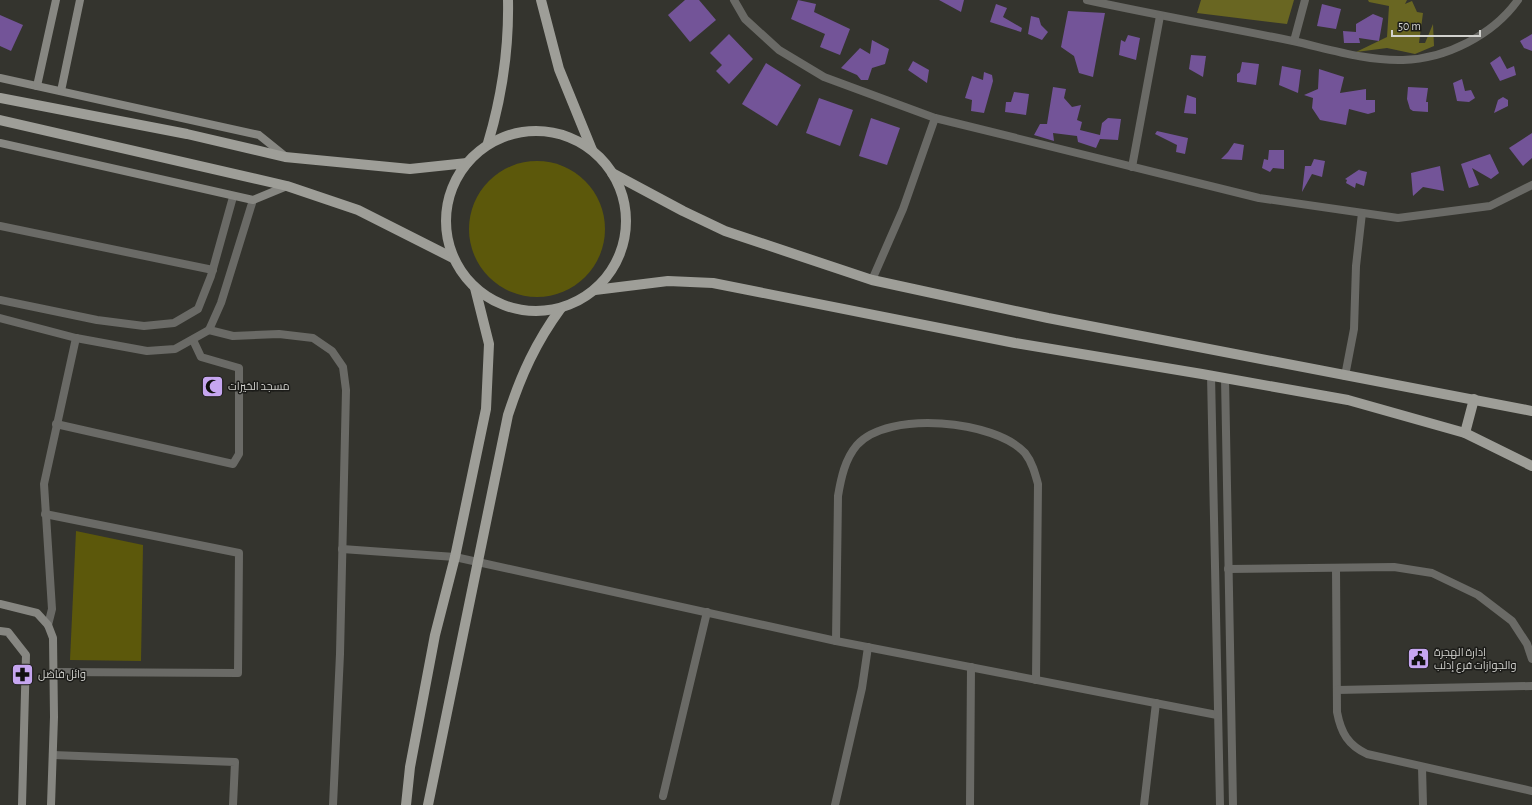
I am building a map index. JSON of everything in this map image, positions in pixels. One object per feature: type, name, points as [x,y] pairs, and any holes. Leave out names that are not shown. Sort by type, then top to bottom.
[{"type":"main road","points":[[37,86],[56,0]]},
{"type":"main road","points":[[61,91],[80,0]]},
{"type":"main road","points":[[488,143],[501,91],[509,35],[508,0]]},
{"type":"main road","points":[[541,0],[559,69],[592,150]]},
{"type":"main road","points":[[0,78],[259,135],[285,157]]},
{"type":"main road","points":[[0,98],[187,134],[285,157],[410,169],[467,163]]},
{"type":"main road","points":[[0,120],[287,186],[358,210],[453,258]]},
{"type":"main road","points":[[541,131],[572,138],[592,150],[612,173],[625,205],[625,237],[618,259],[607,278],[595,290],[578,302],[561,308],[526,311],[499,304],[475,288],[461,271],[453,258],[446,217],[454,185],[467,163],[488,143],[509,135],[541,131]]},
{"type":"main road","points":[[0,143],[233,197],[253,200],[287,186]]},
{"type":"main road","points":[[612,173],[683,211],[725,231],[872,280],[1048,318],[1532,411]]},
{"type":"main road","points":[[595,290],[668,280],[713,283],[1015,343],[1211,375],[1348,400],[1465,433],[1532,466]]},
{"type":"main road","points":[[406,805],[410,767],[435,634],[455,557],[486,409],[489,344],[475,288]]},
{"type":"main road","points":[[428,805],[508,414],[521,376],[544,332],[561,308]]},
{"type":"main road","points":[[1465,433],[1474,399]]},
{"type":"main road","points":[[0,604],[37,613],[48,625],[53,638],[53,756],[51,805]]},
{"type":"main road","points":[[0,631],[8,632],[26,655],[22,805]]},
{"type":"street","points":[[734,0],[746,19],[779,50],[824,77],[935,118],[1259,198],[1398,218],[1490,206],[1532,185]]},
{"type":"street","points":[[1087,0],[1160,16],[1294,41],[1346,54],[1403,60],[1442,54],[1482,34],[1512,8],[1518,0]]},
{"type":"street","points":[[1294,41],[1305,0]]},
{"type":"street","points":[[1132,167],[1160,16]]},
{"type":"street","points":[[872,280],[903,209],[935,118]]},
{"type":"street","points":[[0,300],[97,320],[144,326],[174,323],[198,309],[213,270],[233,197]]},
{"type":"street","points":[[0,318],[76,338],[147,351],[175,349],[209,330],[222,303],[253,200]]},
{"type":"street","points":[[1345,376],[1354,329],[1356,266],[1362,213]]},
{"type":"street","points":[[0,226],[213,270]]},
{"type":"street","points":[[209,330],[233,336],[279,334],[313,338],[332,351],[343,367],[346,390],[340,654],[333,805]]},
{"type":"street","points":[[48,625],[52,609],[44,484],[76,338]]},
{"type":"street","points":[[56,424],[233,464],[239,454],[239,368],[201,357],[193,340]]},
{"type":"street","points":[[1211,375],[1220,805]]},
{"type":"street","points":[[1224,378],[1233,805]]},
{"type":"street","points":[[836,641],[838,496],[842,476],[848,460],[857,445],[872,433],[887,427],[908,424],[938,423],[964,427],[991,433],[1011,442],[1025,454],[1034,468],[1038,484],[1036,680]]},
{"type":"street","points":[[45,514],[239,553],[238,673],[54,672]]},
{"type":"street","points":[[342,549],[455,557],[478,561],[836,641],[1218,714]]},
{"type":"street","points":[[1336,568],[1337,712],[1340,725],[1350,743],[1367,754],[1532,791]]},
{"type":"street","points":[[1228,569],[1408,568],[1432,573],[1452,581],[1478,595],[1512,621],[1527,644],[1532,660]]},
{"type":"street","points":[[664,796],[707,612]]},
{"type":"street","points":[[835,805],[860,701],[868,647]]},
{"type":"street","points":[[970,805],[971,667]]},
{"type":"street","points":[[1337,690],[1532,686]]},
{"type":"street","points":[[1144,805],[1156,703]]},
{"type":"street","points":[[53,756],[235,762],[233,805]]},
{"type":"street","points":[[1422,767],[1423,805]]},
{"type":"shaded area","points":[[1201,0],[1294,0],[1287,24],[1197,13]]},
{"type":"shaded area","points":[[1368,0],[1407,0],[1405,4],[1412,1],[1417,12],[1423,13],[1419,43],[1425,43],[1433,24],[1434,46],[1415,54],[1387,48],[1356,52],[1387,37],[1389,6],[1369,2]]},
{"type":"shaded area","points":[[544,161],[557,163],[575,172],[590,186],[603,209],[605,229],[603,249],[594,267],[580,282],[557,295],[530,297],[517,295],[499,286],[484,272],[471,249],[469,222],[471,209],[480,191],[494,176],[517,163]]},
{"type":"shaded area","points":[[76,531],[143,545],[141,661],[70,660]]},
{"type":"building","points":[[685,0],[699,0],[716,20],[690,42],[668,15]]},
{"type":"building","points":[[798,0],[816,4],[814,12],[850,29],[840,55],[820,47],[825,34],[791,19]]},
{"type":"building","points":[[939,0],[964,0],[961,12]]},
{"type":"building","points":[[996,4],[1007,8],[1003,17],[1022,28],[1021,32],[990,22]]},
{"type":"building","points":[[1322,4],[1341,9],[1336,29],[1317,26]]},
{"type":"building","points":[[1068,11],[1105,13],[1093,77],[1079,73],[1074,56],[1061,47]]},
{"type":"building","points":[[1373,14],[1383,18],[1379,41],[1359,38],[1360,43],[1344,43],[1343,31],[1356,32],[1356,24]]},
{"type":"building","points":[[0,15],[23,25],[11,51],[0,46]]},
{"type":"building","points":[[1031,16],[1039,18],[1041,25],[1048,32],[1042,40],[1028,34]]},
{"type":"building","points":[[729,34],[753,59],[729,84],[716,71],[722,65],[710,53]]},
{"type":"building","points":[[1532,34],[1532,51],[1524,48],[1520,41]]},
{"type":"building","points":[[1128,35],[1140,38],[1136,60],[1119,55],[1121,40],[1125,42]]},
{"type":"building","points":[[872,40],[889,49],[885,64],[872,68],[868,80],[861,80],[857,75],[841,68],[860,48],[870,54]]},
{"type":"building","points":[[1191,55],[1206,56],[1203,77],[1189,69]]},
{"type":"building","points":[[1500,56],[1507,69],[1514,66],[1516,75],[1500,81],[1490,63]]},
{"type":"building","points":[[913,61],[929,70],[927,83],[908,70]]},
{"type":"building","points":[[1242,62],[1259,64],[1256,85],[1237,82],[1237,74],[1240,72]]},
{"type":"building","points":[[766,63],[801,85],[777,126],[742,104]]},
{"type":"building","points":[[1282,66],[1301,70],[1298,93],[1279,85]]},
{"type":"building","points":[[1319,69],[1344,77],[1340,93],[1366,89],[1366,100],[1375,100],[1375,112],[1368,114],[1349,109],[1346,125],[1320,120],[1312,108],[1313,98],[1304,95],[1318,89]]},
{"type":"building","points":[[984,72],[992,75],[993,81],[984,113],[971,111],[972,100],[965,98],[972,76],[983,80]]},
{"type":"building","points":[[1462,79],[1465,91],[1471,90],[1475,98],[1469,102],[1457,101],[1453,83]]},
{"type":"building","points":[[1053,87],[1066,89],[1064,98],[1072,107],[1081,105],[1077,120],[1082,122],[1080,130],[1100,135],[1102,123],[1108,118],[1121,119],[1118,140],[1100,139],[1096,148],[1078,142],[1077,136],[1053,133],[1054,141],[1034,135],[1040,124],[1047,124]]},
{"type":"building","points":[[1408,87],[1428,88],[1426,102],[1428,102],[1428,112],[1413,111],[1410,109],[1407,99]]},
{"type":"building","points":[[1014,92],[1029,94],[1026,115],[1005,112],[1006,102],[1011,102]]},
{"type":"building","points":[[1187,95],[1196,98],[1196,114],[1184,113]]},
{"type":"building","points":[[1503,97],[1508,100],[1508,106],[1494,113],[1498,100]]},
{"type":"building","points":[[819,98],[853,110],[840,146],[806,133]]},
{"type":"building","points":[[871,118],[900,128],[887,165],[859,156]]},
{"type":"building","points":[[1157,131],[1188,138],[1185,154],[1176,152],[1177,145],[1155,134]]},
{"type":"building","points":[[1532,133],[1532,158],[1523,166],[1509,148]]},
{"type":"building","points":[[1234,143],[1244,145],[1242,160],[1221,159],[1228,152]]},
{"type":"building","points":[[1269,150],[1284,150],[1284,169],[1273,168],[1270,172],[1262,168],[1264,159],[1268,160]]},
{"type":"building","points":[[1490,154],[1499,173],[1491,179],[1472,168],[1479,185],[1469,188],[1461,164]]},
{"type":"building","points":[[1314,159],[1325,161],[1322,177],[1312,174],[1302,192],[1305,166],[1311,166]]},
{"type":"building","points":[[1440,166],[1444,191],[1423,187],[1413,196],[1411,173]]},
{"type":"building","points":[[1360,169],[1359,170],[1367,172],[1364,186],[1356,183],[1355,188],[1346,183],[1347,180],[1345,179]]},
{"type":"place","name":"مسجد الخيرات","points":[[212,386]]},
{"type":"place","name":"إدارة الهجرة والجوازات فرع إدلب","points":[[1419,658]]},
{"type":"place","name":"وائل فاضل","points":[[23,674]]}]
